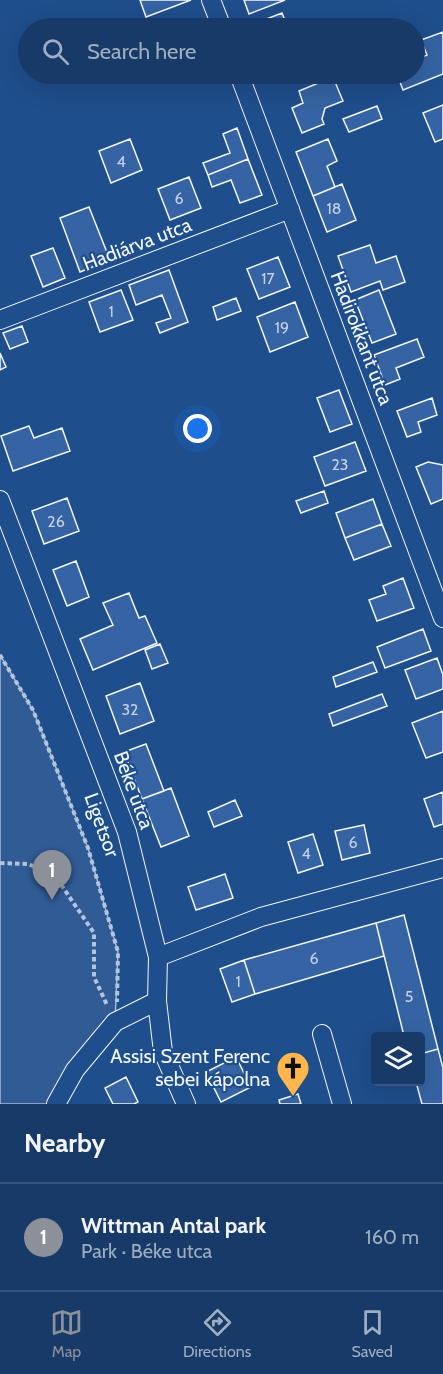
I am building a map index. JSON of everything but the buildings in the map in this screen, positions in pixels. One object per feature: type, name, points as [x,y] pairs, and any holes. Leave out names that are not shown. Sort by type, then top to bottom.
[{"type":"street","points":[[211,0],[218,18]]},
{"type":"street","name":"Hadirokkant utca","points":[[243,84],[443,618]]},
{"type":"street","name":"Hadiárva utca","points":[[0,320],[290,209]]},
{"type":"street","name":"Béke utca","points":[[0,500],[127,832],[158,957],[157,1001],[163,1052],[186,1104]]},
{"type":"street","points":[[158,957],[261,917],[443,868]]},
{"type":"street","points":[[56,1104],[75,1070],[115,1022],[157,1001]]},
{"type":"street","points":[[322,1034],[342,1104]]},
{"type":"path","name":"Ligetsor","points":[[0,655],[33,710],[88,848],[118,952],[115,1022]]},
{"type":"path","points":[[0,863],[28,864],[45,871],[62,886],[94,933],[94,977],[115,1022]]},
{"type":"shaded area","points":[[0,655],[33,710],[88,848],[118,952],[115,1022],[56,1104],[0,1104]]},
{"type":"place","name":"Wittman Antal park","points":[[52,900]]},
{"type":"place","name":"Assisi Szent Ferenc sebei kápolna","points":[[293,1097]]}]
